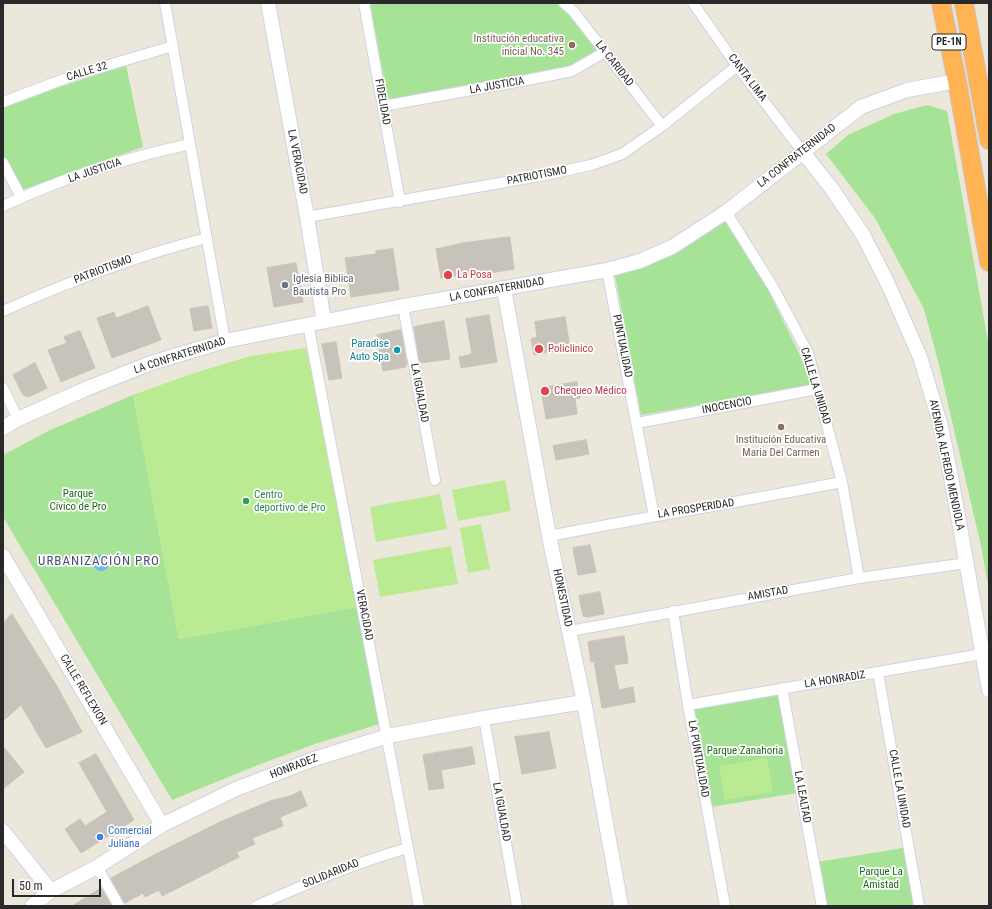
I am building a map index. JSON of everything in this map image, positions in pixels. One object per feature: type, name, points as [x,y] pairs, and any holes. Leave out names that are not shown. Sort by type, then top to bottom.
[{"type":"highway","name":"PE-1N","points":[[941,3],[957,81],[989,262]]},
{"type":"highway","name":"PE-1N","points":[[964,3],[983,78],[989,140]]},
{"type":"street","points":[[165,3],[225,341]]},
{"type":"street","name":"LA VERACIDAD","points":[[268,3],[308,217],[324,321]]},
{"type":"street","name":"FIDELIDAD","points":[[364,3],[400,202]]},
{"type":"street","name":"LA CARIDAD","points":[[564,3],[574,12],[662,126]]},
{"type":"street","name":"CANTA LIMA","points":[[693,3],[802,151]]},
{"type":"street","name":"CALLE 32","points":[[3,102],[72,76],[173,46]]},
{"type":"street","name":"LA JUSTICIA","points":[[383,106],[572,71],[605,52]]},
{"type":"street","name":"PATRIOTISMO","points":[[308,217],[400,202],[591,165],[622,154],[662,126],[738,66]]},
{"type":"street","name":"LA CONFRATERNIDAD","points":[[3,428],[18,419],[88,388],[151,363],[225,341],[403,306],[608,270],[640,261],[672,247],[726,212],[802,151],[861,107],[907,90],[957,81]]},
{"type":"street","name":"LA JUSTICIA","points":[[3,206],[21,197],[126,160],[190,144]]},
{"type":"street","name":"AVENIDA ALFREDO MENDIOLA","points":[[802,151],[832,189],[863,235],[888,284],[920,357],[940,423],[967,563],[989,690]]},
{"type":"street","points":[[3,162],[21,197]]},
{"type":"street","name":"CALLE LA UNIDAD","points":[[726,212],[773,287],[808,354],[842,482],[859,578]]},
{"type":"street","name":"PATRIOTISMO","points":[[3,311],[93,273],[146,254],[207,238]]},
{"type":"street","name":"PUNTUALIDAD","points":[[608,270],[654,516]]},
{"type":"street","name":"HONESTIDAD","points":[[504,289],[549,536],[584,702],[621,906]]},
{"type":"street","name":"LA IGUALDAD","points":[[403,306],[435,480]]},
{"type":"street","name":"VERACIDAD","points":[[308,324],[388,736],[419,906]]},
{"type":"street","points":[[3,388],[18,419]]},
{"type":"street","name":"INOCENCIO","points":[[636,423],[817,389]]},
{"type":"street","name":"LA PROSPERIDAD","points":[[549,536],[654,516],[741,502],[842,482]]},
{"type":"street","name":"CALLE REFLEXION","points":[[3,556],[162,825]]},
{"type":"street","name":"AMISTAD","points":[[570,631],[859,578],[967,563]]},
{"type":"street","name":"LA PUNTUALIDAD","points":[[673,611],[688,705],[725,906]]},
{"type":"street","name":"LA HONRADIZ","points":[[688,705],[982,654]]},
{"type":"street","name":"CALLE LA UNIDAD","points":[[878,673],[919,906]]},
{"type":"street","name":"LA LEALTAD","points":[[782,688],[822,906]]},
{"type":"street","name":"HONRADEZ","points":[[32,906],[51,891],[96,867],[162,825],[243,786],[314,759],[388,736],[484,718],[584,702]]},
{"type":"street","name":"LA IGUALDAD","points":[[484,718],[517,906]]},
{"type":"street","points":[[3,831],[51,891]]},
{"type":"street","name":"SOLIDARIDAD","points":[[256,906],[329,874],[372,858],[408,848]]},
{"type":"street","points":[[96,867],[119,906]]},
{"type":"green space","points":[[370,3],[556,3],[568,14],[596,50],[569,66],[388,100]]},
{"type":"green space","points":[[126,65],[143,147],[22,190],[3,154],[3,108]]},
{"type":"green space","points":[[927,105],[947,111],[989,347],[989,591],[981,546],[939,365],[924,309],[875,218],[826,154],[848,135],[894,114]]},
{"type":"green space","points":[[725,220],[767,288],[798,351],[812,385],[641,415],[615,275],[660,259],[693,243]]},
{"type":"green space","name":"Centro deportivo de Pro","points":[[306,348],[362,606],[179,639],[133,395],[188,375],[251,356]]},
{"type":"green space","name":"Parque Cívico de Pro","points":[[133,395],[179,639],[362,606],[386,722],[315,744],[258,765],[172,800],[3,517],[3,455],[50,430]]},
{"type":"green space","points":[[505,480],[511,511],[458,521],[452,490]]},
{"type":"green space","points":[[440,494],[447,529],[376,542],[370,507]]},
{"type":"green space","points":[[481,524],[490,569],[468,573],[460,528]]},
{"type":"green space","points":[[451,546],[458,584],[380,597],[373,560]]},
{"type":"green space","name":"Parque Zanahoria","points":[[779,693],[797,793],[711,807],[693,709]]},
{"type":"green space","points":[[767,758],[773,792],[725,800],[719,766]]},
{"type":"green space","name":"Parque La Amistad","points":[[903,848],[914,906],[826,906],[817,862]]},
{"type":"water","points":[[98,555],[104,555],[109,560],[107,569],[104,571],[98,571],[93,566],[93,560]]},
{"type":"building","points":[[510,237],[514,269],[467,277],[467,274],[441,278],[436,249],[463,243]]},
{"type":"building","points":[[393,249],[399,290],[351,297],[345,258],[376,254],[376,251]]},
{"type":"building","name":"Iglesia Biblica Bautista Pro","points":[[296,263],[303,302],[274,307],[267,268]]},
{"type":"building","points":[[148,306],[161,340],[112,358],[97,318],[114,312],[116,318]]},
{"type":"building","points":[[208,306],[212,328],[194,331],[190,309]]},
{"type":"building","points":[[489,315],[497,362],[461,368],[459,357],[472,354],[466,319]]},
{"type":"building","points":[[565,317],[570,348],[534,355],[531,339],[537,337],[535,322]]},
{"type":"building","points":[[444,321],[450,359],[420,363],[414,327]]},
{"type":"building","points":[[401,330],[407,365],[405,365],[406,367],[383,371],[377,335]]},
{"type":"building","points":[[80,331],[95,368],[61,382],[48,350],[67,343],[64,337]]},
{"type":"building","points":[[336,342],[342,378],[329,380],[322,344]]},
{"type":"building","points":[[35,363],[47,388],[29,397],[23,395],[13,375]]},
{"type":"building","points":[[577,382],[580,398],[575,399],[577,414],[546,419],[541,388]]},
{"type":"building","points":[[586,440],[589,454],[556,460],[553,446]]},
{"type":"building","points":[[590,545],[596,572],[578,575],[573,548]]},
{"type":"building","points":[[600,592],[604,614],[587,617],[583,616],[579,596]]},
{"type":"building","points":[[12,614],[58,688],[82,732],[46,748],[21,705],[3,721],[3,623]]},
{"type":"building","points":[[624,636],[628,663],[614,665],[619,690],[633,687],[635,702],[602,708],[594,661],[591,662],[588,642]]},
{"type":"building","points":[[549,732],[556,768],[522,774],[515,737]]},
{"type":"building","points":[[3,746],[24,772],[3,789]]},
{"type":"building","points":[[472,747],[475,764],[441,770],[444,788],[429,790],[423,755]]},
{"type":"building","points":[[96,754],[134,820],[81,853],[65,829],[80,819],[85,826],[107,812],[79,763]]},
{"type":"building","points":[[301,791],[307,806],[280,817],[283,826],[252,838],[255,844],[237,852],[239,857],[162,896],[159,890],[145,897],[143,893],[125,903],[112,881],[111,878],[222,821],[270,801],[290,796]]},
{"type":"building","points":[[101,888],[112,906],[72,906],[93,893]]},
{"type":"place","name":"Institución educativa inicial No. 345","points":[[572,45]]},
{"type":"place","name":"La Posa","points":[[448,275]]},
{"type":"place","name":"Iglesia Biblica Bautista Pro","points":[[285,285]]},
{"type":"place","name":"Policlinico","points":[[539,349]]},
{"type":"place","name":"Paradise Auto Spa","points":[[397,350]]},
{"type":"place","name":"Chequeo Médico","points":[[545,391]]},
{"type":"place","name":"Institución Educativa Maria Del Carmen","points":[[781,427]]},
{"type":"place","name":"Centro deportivo de Pro","points":[[246,501]]},
{"type":"place","name":"Comercial Juliana","points":[[100,837]]},
{"type":"district","name":"URBANIZACIÓN PRO","points":[[99,562]]}]
